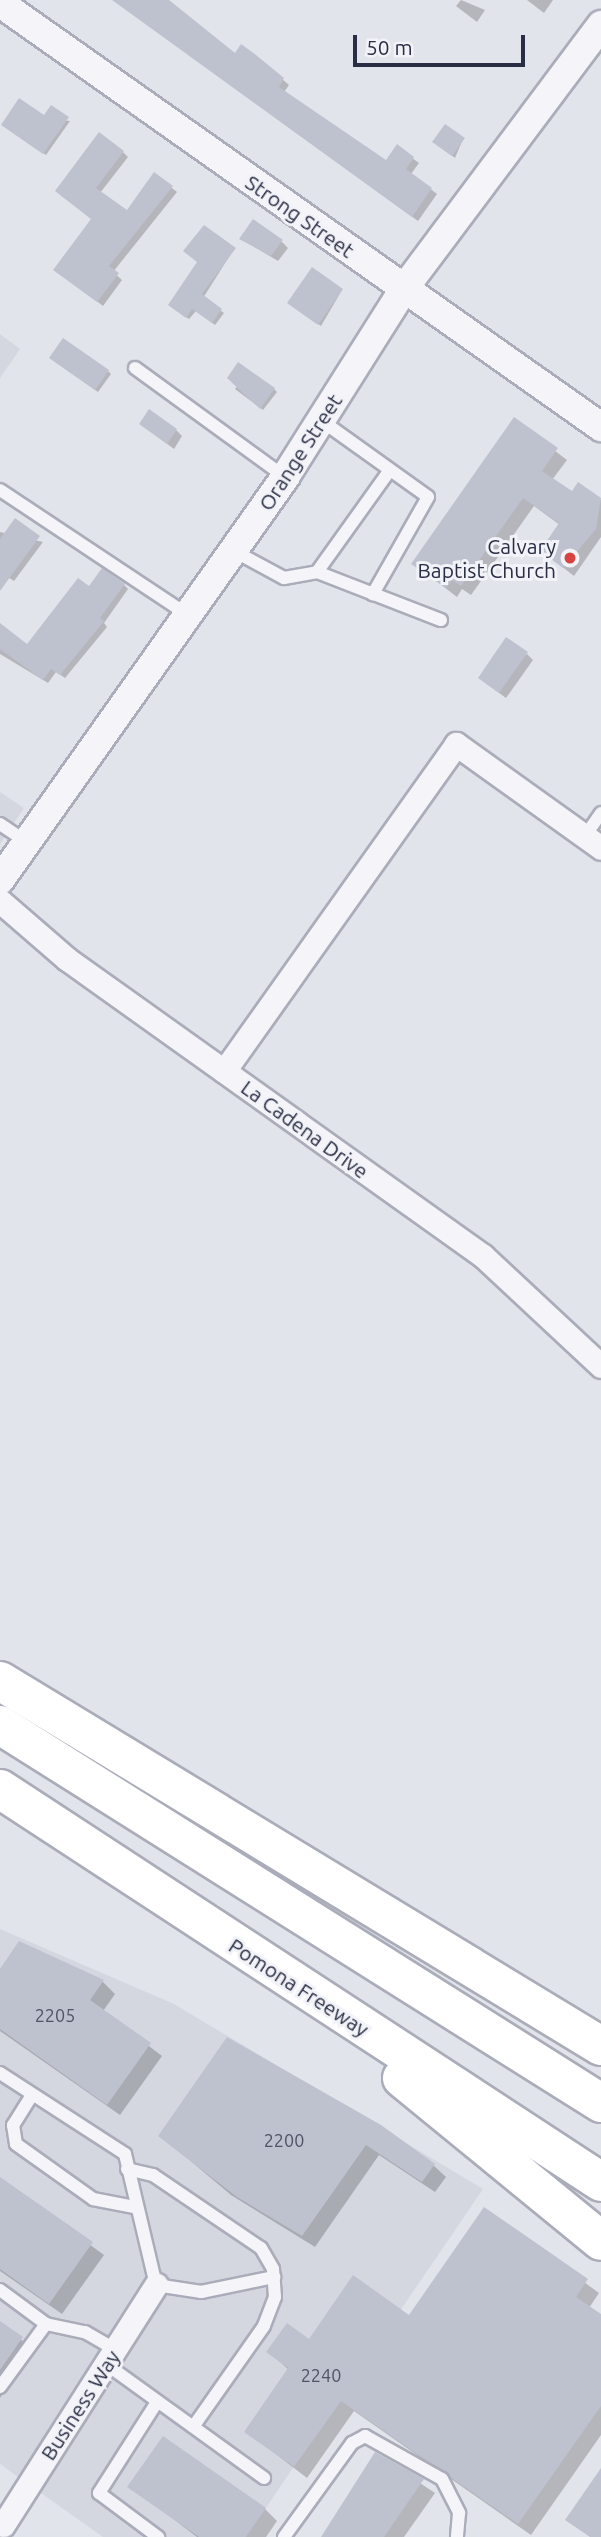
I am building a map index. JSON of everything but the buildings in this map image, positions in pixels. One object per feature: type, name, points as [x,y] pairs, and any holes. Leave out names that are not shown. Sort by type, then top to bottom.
[{"type":"highway","points":[[0,1655],[192,1792]]},
{"type":"highway","points":[[0,1681],[192,1792],[593,2040]]},
{"type":"highway","points":[[0,1725],[601,2103]]},
{"type":"highway","name":"Pomona Freeway","points":[[0,1789],[250,1956],[601,2182]]},
{"type":"highway","points":[[0,1801],[104,1858]]},
{"type":"highway","points":[[250,1956],[601,2241]]},
{"type":"street","name":"Strong Street","points":[[0,3],[403,290],[601,427]]},
{"type":"street","name":"Orange Street","points":[[0,880],[285,477],[403,290],[601,25]]},
{"type":"street","points":[[224,1071],[456,744],[593,842]]},
{"type":"street","name":"La Cadena Drive","points":[[0,901],[67,959],[483,1256],[601,1366]]},
{"type":"street","name":"Business Way","points":[[8,2528],[156,2285]]},
{"type":"lane","points":[[135,369],[285,477]]},
{"type":"lane","points":[[322,421],[428,497],[373,594]]},
{"type":"lane","points":[[317,572],[390,470]]},
{"type":"lane","points":[[0,490],[188,615]]},
{"type":"lane","points":[[233,551],[284,578],[317,572],[441,620]]},
{"type":"lane","points":[[593,842],[601,813]]},
{"type":"lane","points":[[0,824],[27,842]]},
{"type":"lane","points":[[0,2073],[125,2154],[134,2207],[156,2285],[201,2292],[274,2277]]},
{"type":"lane","points":[[32,2095],[13,2125],[16,2144],[93,2199],[134,2207]]},
{"type":"lane","points":[[127,2169],[153,2175],[261,2248],[274,2277],[275,2297],[264,2326],[193,2427]]},
{"type":"lane","points":[[0,2290],[46,2324],[85,2332],[158,2402],[264,2478]]},
{"type":"lane","points":[[0,2387],[46,2324]]},
{"type":"lane","points":[[158,2402],[99,2493],[158,2537]]},
{"type":"lane","points":[[284,2537],[352,2443],[365,2436],[442,2479],[459,2513],[457,2537]]},
{"type":"shaded area","points":[[0,334],[20,349],[0,378]]},
{"type":"shaded area","points":[[0,792],[24,808],[0,844]]},
{"type":"shaded area","points":[[0,1929],[174,2004],[483,2189],[246,2537],[103,2537],[0,2464]]},
{"type":"place","name":"Calvary Baptist Church","points":[[570,558]]}]
